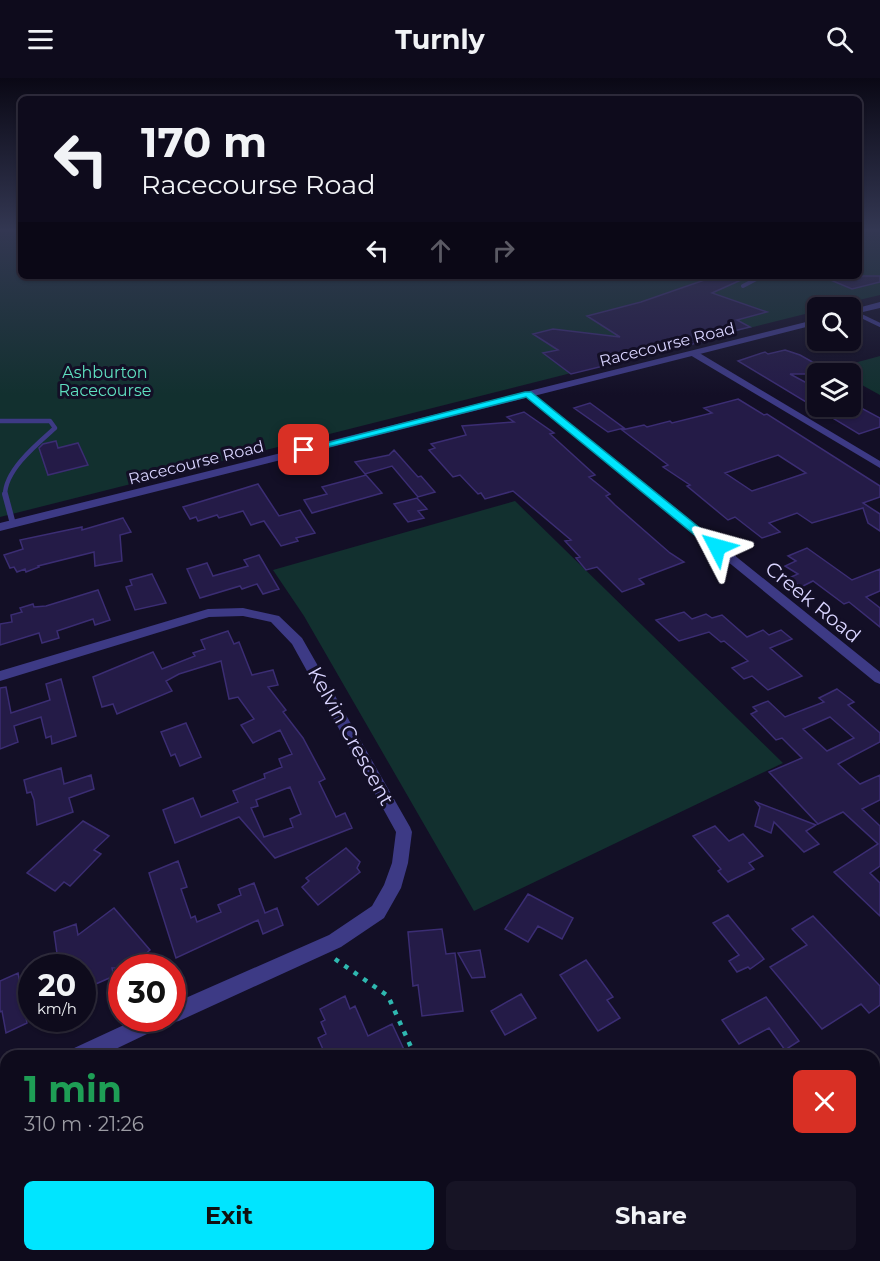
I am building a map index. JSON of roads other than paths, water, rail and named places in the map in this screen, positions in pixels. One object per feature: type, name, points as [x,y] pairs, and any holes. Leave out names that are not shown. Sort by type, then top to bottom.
[{"type":"street","points":[[861,310],[880,305]]},
{"type":"street","name":"Racecourse Road","points":[[0,527],[807,324]]},
{"type":"street","points":[[693,353],[880,465]]},
{"type":"street","name":"Creek Road","points":[[528,394],[880,679]]},
{"type":"street","name":"Kelvin Crescent","points":[[0,676],[208,613],[243,612],[275,619],[297,640],[404,832],[400,863],[392,888],[378,912],[335,940],[186,1008]]},
{"type":"street","points":[[92,1050],[131,1032]]},
{"type":"lane","points":[[861,316],[880,325]]},
{"type":"lane","points":[[0,421],[50,421],[55,428],[30,452],[6,487],[6,499],[13,524]]},
{"type":"park label","name":"Ashburton Racecourse","points":[[105,381]]}]
